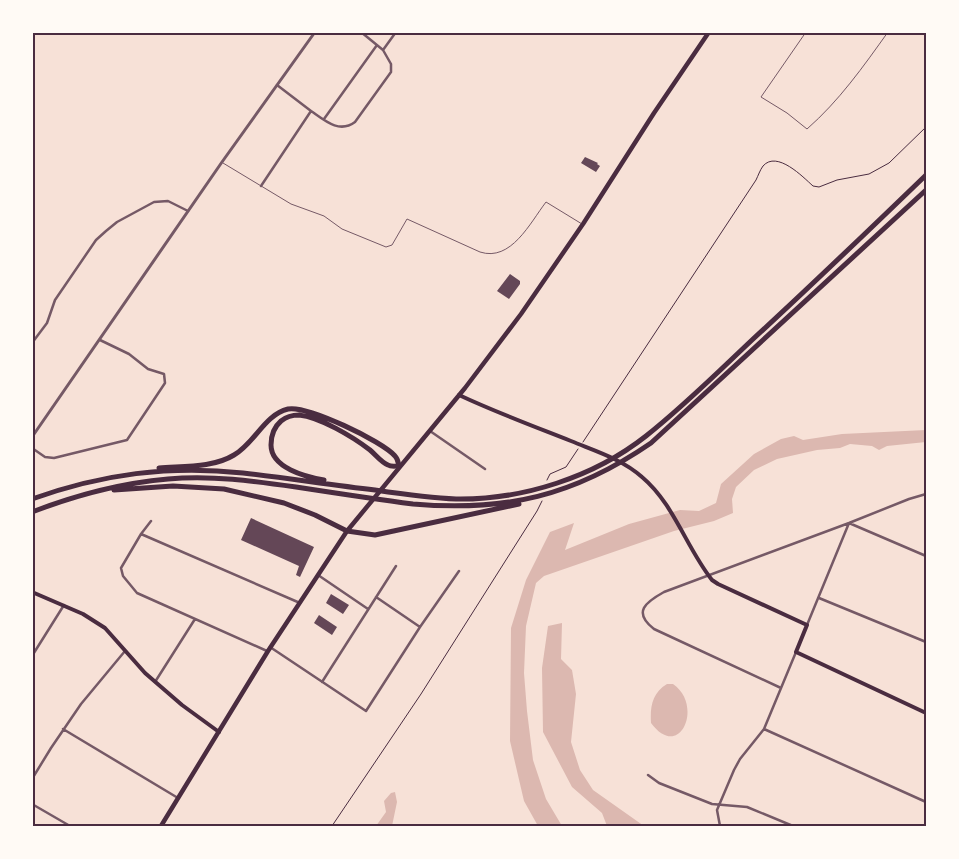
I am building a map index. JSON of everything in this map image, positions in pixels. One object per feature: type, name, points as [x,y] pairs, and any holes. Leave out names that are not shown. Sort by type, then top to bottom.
[{"type":"highway","points":[[32,500],[66,487],[97,479],[144,472],[202,470],[242,472],[394,493],[458,499],[511,495],[558,482],[588,471],[646,436],[786,309],[926,175]]},
{"type":"highway","points":[[32,512],[61,501],[145,481],[201,477],[267,483],[442,507],[504,503],[531,499],[560,491],[614,467],[651,443],[926,190]]},
{"type":"highway","points":[[144,472],[158,468],[225,460],[244,447],[269,419],[279,412],[290,408],[302,409],[317,414],[366,437],[395,455],[399,466],[388,465],[351,438],[311,418],[298,415],[286,417],[277,424],[271,436],[271,448],[277,459],[287,468],[302,475],[344,486]]},
{"type":"highway","points":[[104,490],[173,486],[224,489],[284,503],[315,515],[347,531],[375,535],[523,503],[531,499]]},
{"type":"main road","points":[[161,826],[269,649],[347,531],[459,395],[521,314],[583,224],[654,113],[709,32]]},
{"type":"main road","points":[[459,395],[599,452],[642,476],[669,510],[709,576],[718,584],[807,625],[796,652],[926,713]]},
{"type":"main road","points":[[32,592],[64,605],[105,628],[155,682],[182,705],[219,732]]},
{"type":"street","points":[[32,437],[222,162],[316,32]]},
{"type":"street","points":[[278,85],[323,119],[340,127],[350,126],[355,122],[391,72],[391,64],[383,50],[361,32]]},
{"type":"street","points":[[383,50],[396,32]]},
{"type":"street","points":[[323,119],[377,45]]},
{"type":"street","points":[[261,186],[310,111]]},
{"type":"street","points":[[32,343],[47,323],[55,300],[96,240],[106,231],[117,222],[154,202],[168,201],[189,211]]},
{"type":"street","points":[[32,448],[49,458],[127,440],[165,383],[164,374],[148,369],[121,349],[100,340]]},
{"type":"street","points":[[429,430],[485,469]]},
{"type":"street","points":[[781,688],[654,629],[645,622],[642,612],[643,607],[650,600],[664,592],[926,494]]},
{"type":"street","points":[[151,521],[121,568],[123,576],[137,593],[269,649],[366,711],[459,571]]},
{"type":"street","points":[[849,524],[926,556]]},
{"type":"street","points":[[807,625],[849,524]]},
{"type":"street","points":[[141,534],[300,603]]},
{"type":"street","points":[[322,682],[396,566]]},
{"type":"street","points":[[318,575],[368,609]]},
{"type":"street","points":[[376,597],[420,627]]},
{"type":"street","points":[[819,597],[926,642]]},
{"type":"street","points":[[32,656],[64,605]]},
{"type":"street","points":[[155,682],[195,619]]},
{"type":"street","points":[[32,779],[63,729],[87,696],[126,650]]},
{"type":"street","points":[[720,826],[717,810],[719,805],[740,759],[764,729],[796,652]]},
{"type":"street","points":[[63,729],[178,798]]},
{"type":"street","points":[[764,729],[926,802]]},
{"type":"street","points":[[648,775],[659,783],[712,804],[747,807],[793,826]]},
{"type":"street","points":[[32,804],[70,826]]},
{"type":"lane","points":[[806,32],[761,97],[787,113],[807,129],[853,81],[888,32]]},
{"type":"lane","points":[[222,162],[291,204],[324,216],[342,229],[386,247],[392,245],[407,219],[480,252],[488,254],[505,250],[514,244],[546,202],[583,224]]},
{"type":"path","points":[[586,438],[756,180],[763,166],[767,163],[785,164],[813,186],[819,187],[837,180],[869,174],[889,163],[926,127]]},
{"type":"path","points":[[332,826],[421,694],[537,511]]},
{"type":"shaded area","points":[[926,430],[926,442],[887,446],[879,450],[872,446],[850,444],[840,448],[817,450],[777,459],[754,470],[736,487],[732,499],[733,513],[714,521],[674,531],[544,576],[536,583],[526,626],[524,673],[527,711],[533,760],[546,799],[562,826],[538,826],[524,801],[510,741],[511,628],[526,580],[550,532],[574,523],[565,550],[629,524],[680,510],[699,511],[716,503],[721,484],[754,454],[781,439],[794,436],[803,440],[842,434]]},
{"type":"shaded area","points":[[562,623],[561,659],[572,670],[576,694],[571,742],[580,770],[593,790],[644,826],[607,826],[602,813],[572,787],[543,732],[542,668],[548,626]]},
{"type":"shaded area","points":[[667,684],[673,684],[682,693],[687,704],[687,716],[684,726],[679,733],[671,736],[662,733],[651,723],[651,711],[655,696]]},
{"type":"shaded area","points":[[395,792],[397,802],[392,826],[376,826],[386,812],[384,801],[391,793]]},
{"type":"building","points":[[585,157],[598,163],[600,166],[596,172],[581,163]]},
{"type":"building","points":[[510,274],[520,281],[520,284],[509,299],[497,291]]},
{"type":"building","points":[[251,518],[314,547],[300,577],[296,575],[299,566],[241,540]]},
{"type":"building","points":[[331,594],[349,605],[343,614],[326,603]]},
{"type":"building","points":[[319,615],[337,627],[332,635],[314,623]]}]
